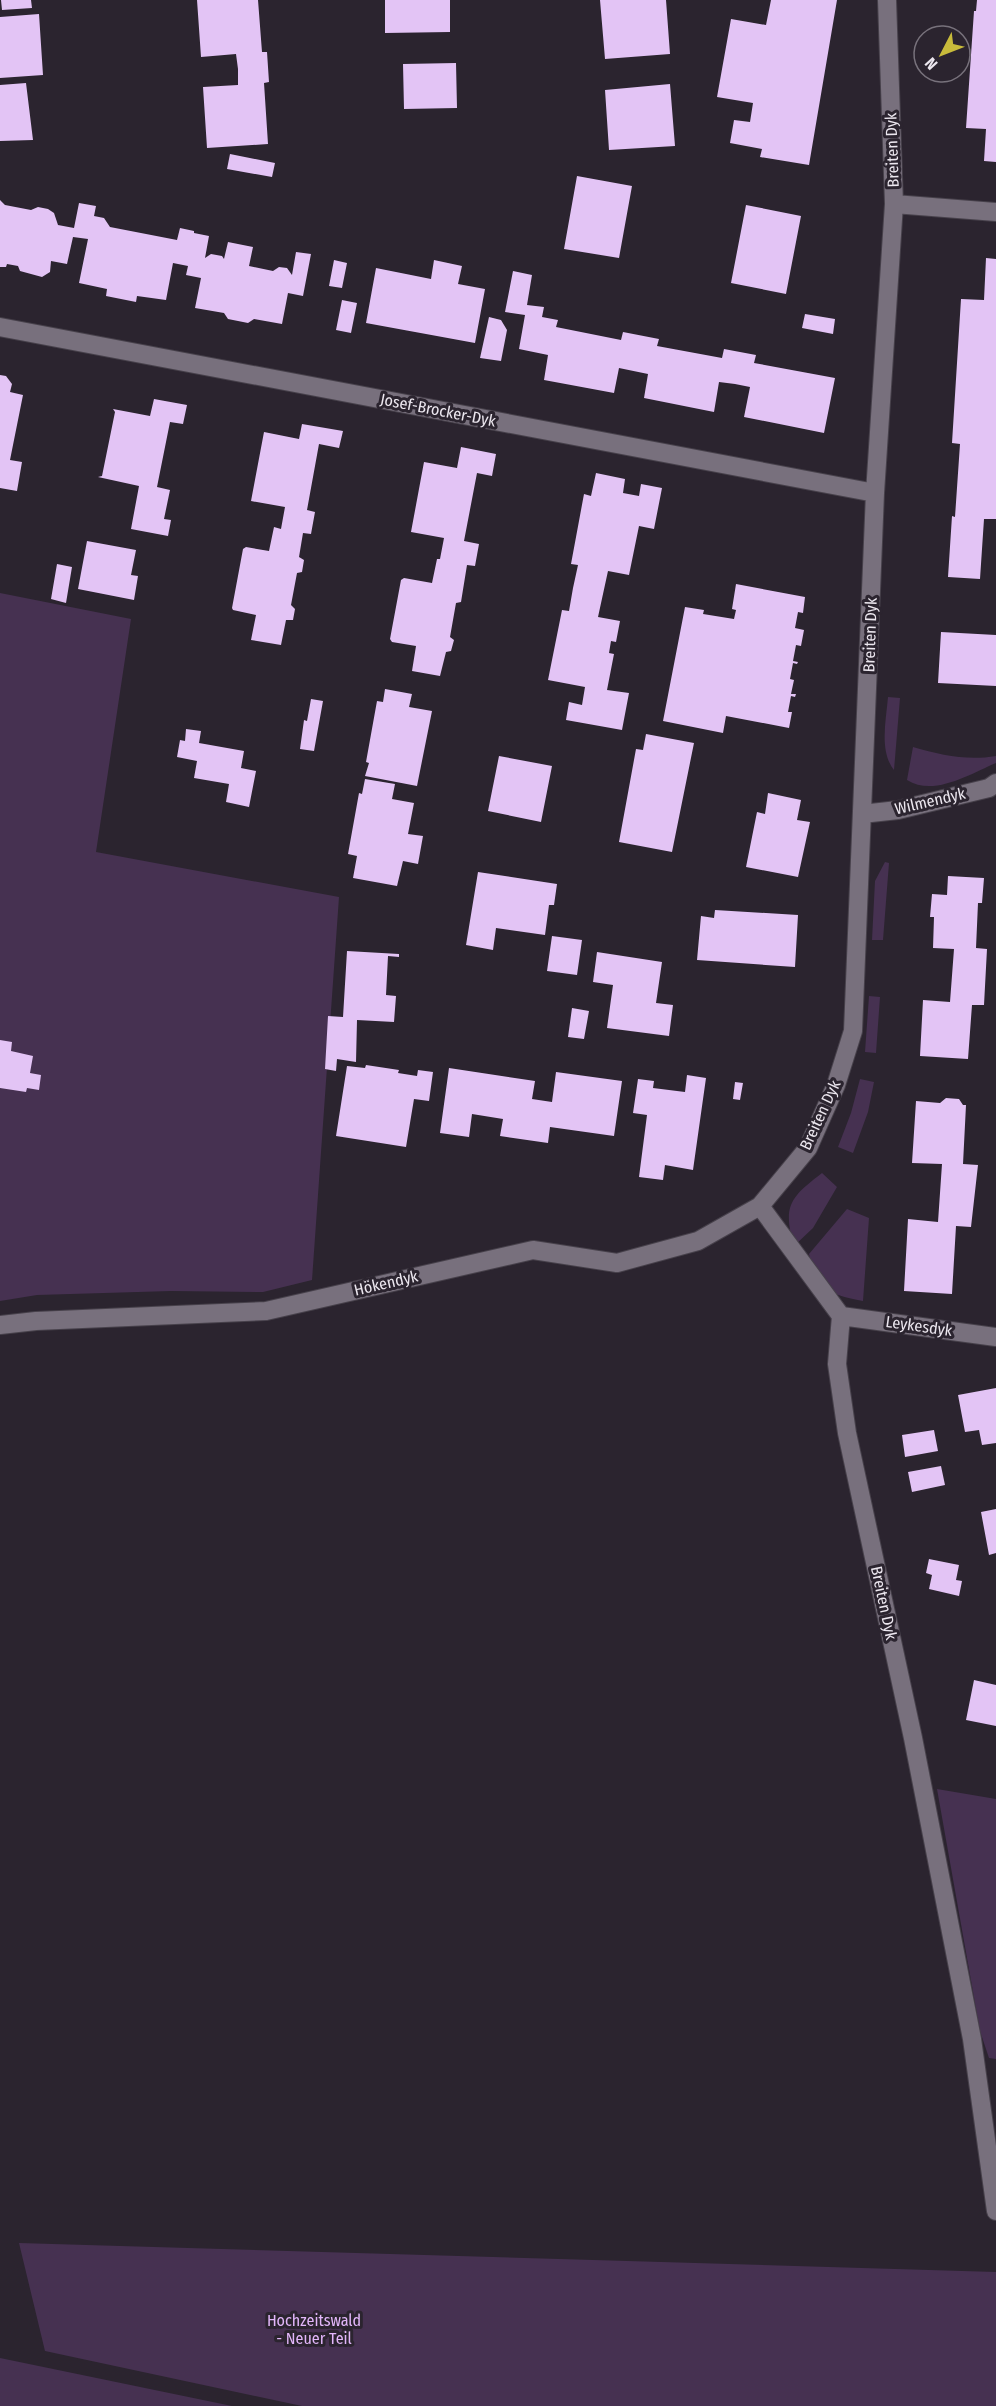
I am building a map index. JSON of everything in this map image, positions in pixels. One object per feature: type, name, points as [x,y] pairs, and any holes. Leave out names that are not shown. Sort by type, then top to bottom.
[{"type":"street","name":"Breiten Dyk","points":[[759,1206],[808,1148],[836,1084],[853,1031],[876,493],[894,204],[887,0]]},
{"type":"street","points":[[894,204],[996,213]]},
{"type":"street","name":"Josef-Brocker-Dyk","points":[[0,327],[876,493]]},
{"type":"street","name":"Wilmendyk","points":[[862,814],[898,810],[989,788],[996,783]]},
{"type":"street","points":[[759,1206],[841,1316]]},
{"type":"street","name":"Hökendyk","points":[[0,1325],[36,1321],[266,1311],[533,1250],[617,1263],[698,1241],[759,1206]]},
{"type":"street","name":"Breiten Dyk","points":[[841,1316],[837,1364],[847,1433],[913,1738],[972,2039],[996,2211]]},
{"type":"street","name":"Leykesdyk","points":[[841,1316],[996,1337]]},
{"type":"green space","points":[[0,593],[131,619],[96,852],[339,897],[312,1280],[263,1292],[171,1291],[37,1295],[0,1301]]},
{"type":"green space","points":[[888,697],[900,698],[894,770],[886,754],[885,745]]},
{"type":"green space","points":[[913,747],[954,756],[975,758],[996,756],[996,763],[952,782],[929,786],[918,785],[907,780]]},
{"type":"green space","points":[[885,862],[889,863],[883,940],[872,940],[875,881]]},
{"type":"green space","points":[[869,996],[880,997],[876,1053],[865,1052]]},
{"type":"green space","points":[[860,1079],[874,1082],[868,1112],[853,1153],[838,1147],[851,1113]]},
{"type":"green space","points":[[822,1173],[837,1187],[813,1228],[794,1246],[789,1221],[792,1203],[803,1189]]},
{"type":"green space","points":[[847,1209],[869,1218],[863,1301],[841,1296],[826,1288],[816,1275],[809,1254]]},
{"type":"green space","points":[[937,1789],[996,1799],[996,2059],[989,2058],[980,2031]]},
{"type":"green space","name":"Hochzeitswald - Neuer Teil","points":[[19,2243],[996,2272],[996,2406],[302,2406],[45,2351]]},
{"type":"green space","points":[[0,2358],[232,2406],[0,2406]]},
{"type":"building","points":[[1,0],[31,0],[32,8],[2,10]]},
{"type":"building","points":[[197,0],[258,0],[262,52],[267,52],[269,82],[264,83],[268,144],[207,148],[203,87],[238,85],[238,69],[236,54],[201,57]]},
{"type":"building","points":[[385,0],[450,0],[450,32],[385,33]]},
{"type":"building","points":[[600,0],[666,0],[670,54],[605,59]]},
{"type":"building","points":[[771,0],[837,0],[809,165],[760,157],[762,149],[730,143],[734,120],[750,122],[753,103],[717,97],[731,19],[766,25]]},
{"type":"building","points":[[977,0],[996,0],[996,162],[984,161],[986,129],[966,128],[969,84],[972,84],[972,40],[974,11],[976,11]]},
{"type":"building","points":[[39,14],[43,75],[0,78],[0,17]]},
{"type":"building","points":[[456,63],[457,108],[404,109],[403,64]]},
{"type":"building","points":[[26,83],[33,140],[0,141],[0,85]]},
{"type":"building","points":[[670,84],[675,146],[609,150],[605,90]]},
{"type":"building","points":[[230,154],[275,163],[272,177],[227,169]]},
{"type":"building","points":[[577,176],[632,186],[619,258],[564,249]]},
{"type":"building","points":[[0,200],[5,205],[31,210],[38,207],[48,209],[54,213],[58,225],[74,228],[79,203],[96,206],[94,216],[104,218],[110,227],[177,240],[180,228],[194,231],[194,233],[209,236],[205,258],[211,254],[222,256],[224,259],[228,242],[253,247],[249,266],[273,271],[279,267],[287,268],[292,275],[296,252],[311,254],[303,296],[288,293],[282,324],[254,319],[248,323],[228,319],[224,313],[195,308],[201,278],[186,275],[188,266],[173,263],[166,300],[137,296],[136,302],[106,296],[107,289],[79,283],[88,239],[73,237],[67,264],[51,261],[50,272],[42,277],[20,271],[18,266],[7,264],[6,267],[0,267]]},
{"type":"building","points":[[746,205],[801,216],[786,294],[731,283]]},
{"type":"building","points":[[986,258],[996,259],[996,519],[984,519],[980,579],[948,577],[960,444],[952,443],[961,299],[984,300]]},
{"type":"building","points":[[334,260],[347,263],[342,288],[329,286]]},
{"type":"building","points":[[434,260],[462,266],[458,284],[485,289],[475,343],[366,323],[376,268],[431,279]]},
{"type":"building","points":[[513,271],[532,275],[527,305],[544,307],[542,317],[558,320],[556,327],[621,340],[623,332],[659,339],[657,346],[722,358],[724,349],[756,355],[754,363],[835,378],[824,433],[744,417],[750,387],[735,384],[719,382],[714,412],[644,398],[648,374],[619,368],[614,393],[544,380],[548,355],[519,349],[525,315],[505,312]]},
{"type":"building","points":[[342,300],[357,303],[351,333],[336,330]]},
{"type":"building","points":[[805,314],[835,319],[833,334],[802,328]]},
{"type":"building","points":[[489,317],[501,320],[507,330],[501,361],[480,358]]},
{"type":"building","points":[[0,375],[6,376],[12,384],[10,392],[23,395],[10,460],[22,462],[17,491],[0,488]]},
{"type":"building","points":[[154,399],[187,405],[183,424],[170,422],[157,487],[170,490],[164,519],[171,520],[168,536],[131,529],[139,486],[98,477],[102,476],[115,412],[113,409],[150,416]]},
{"type":"building","points":[[302,424],[343,431],[339,448],[319,444],[307,510],[315,512],[311,534],[303,533],[299,557],[304,560],[302,572],[297,573],[291,605],[295,609],[293,620],[286,620],[281,645],[251,640],[256,615],[232,608],[243,549],[246,547],[269,551],[274,527],[281,529],[285,507],[251,501],[264,432],[299,439]]},
{"type":"building","points":[[461,447],[496,454],[492,476],[477,473],[464,541],[479,544],[475,566],[467,565],[461,602],[456,603],[450,637],[454,640],[451,651],[446,652],[440,676],[412,671],[416,646],[392,642],[390,639],[401,580],[404,578],[432,583],[437,559],[440,559],[444,538],[411,532],[424,462],[457,468]]},
{"type":"building","points":[[596,473],[625,479],[623,493],[639,496],[641,484],[662,488],[654,529],[639,526],[629,575],[608,571],[598,617],[620,621],[616,642],[611,641],[609,653],[614,654],[607,690],[629,693],[622,730],[566,720],[569,702],[582,705],[585,687],[548,680],[562,610],[569,611],[578,565],[571,564],[584,494],[591,496]]},
{"type":"building","points":[[87,541],[136,550],[131,575],[138,576],[134,600],[78,589]]},
{"type":"building","points":[[57,564],[72,567],[66,603],[51,599]]},
{"type":"building","points":[[736,584],[805,597],[803,613],[798,612],[795,628],[804,630],[801,646],[796,645],[793,661],[798,662],[793,663],[790,679],[794,680],[791,694],[796,694],[795,697],[791,696],[788,712],[792,712],[789,728],[726,716],[723,733],[663,721],[685,607],[704,610],[703,614],[734,619],[736,610],[732,609]]},
{"type":"building","points":[[941,632],[996,635],[996,686],[938,683]]},
{"type":"building","points":[[385,689],[412,694],[409,707],[432,711],[417,786],[365,776],[369,763],[366,762],[377,701],[383,702]]},
{"type":"building","points":[[311,699],[323,701],[314,751],[300,749],[304,720],[307,721]]},
{"type":"building","points":[[186,729],[201,731],[199,743],[244,751],[241,768],[256,771],[249,807],[226,802],[229,784],[194,778],[197,761],[177,757],[180,740],[185,741]]},
{"type":"building","points":[[646,734],[694,743],[672,852],[619,842],[636,749],[643,750]]},
{"type":"building","points":[[499,756],[552,766],[541,822],[488,811]]},
{"type":"building","points":[[365,779],[395,784],[392,799],[414,803],[408,834],[423,836],[418,864],[403,861],[397,886],[353,878],[357,856],[348,854],[359,793],[362,794]]},
{"type":"building","points":[[768,793],[801,800],[797,820],[810,822],[798,877],[746,867],[757,812],[765,814]]},
{"type":"building","points":[[478,872],[557,884],[554,905],[549,905],[545,935],[496,928],[493,950],[466,945]]},
{"type":"building","points":[[948,876],[984,878],[982,903],[978,903],[976,948],[987,949],[984,1005],[972,1005],[968,1059],[920,1056],[923,1000],[950,1002],[954,949],[933,948],[934,917],[930,917],[932,894],[947,895]]},
{"type":"building","points":[[715,910],[798,915],[795,967],[697,960],[701,916],[714,918]]},
{"type":"building","points":[[552,936],[582,940],[577,975],[547,971]]},
{"type":"building","points":[[347,951],[399,954],[399,957],[388,956],[386,995],[396,996],[394,1022],[357,1020],[356,1062],[337,1059],[336,1071],[325,1069],[328,1016],[343,1017]]},
{"type":"building","points":[[597,952],[662,962],[656,1003],[673,1005],[669,1036],[607,1028],[613,985],[593,982]]},
{"type":"building","points":[[572,1008],[589,1011],[584,1039],[568,1037]]},
{"type":"building","points":[[0,1040],[12,1042],[11,1051],[33,1056],[30,1073],[41,1075],[39,1090],[27,1088],[26,1092],[0,1088]]},
{"type":"building","points":[[366,1065],[399,1070],[398,1073],[417,1076],[418,1070],[433,1072],[429,1101],[414,1099],[406,1147],[336,1136],[347,1066],[365,1068]]},
{"type":"building","points":[[449,1068],[535,1081],[532,1099],[552,1102],[556,1072],[622,1081],[614,1136],[550,1127],[548,1143],[500,1136],[503,1119],[472,1114],[469,1137],[440,1133]]},
{"type":"building","points":[[687,1075],[706,1078],[693,1170],[665,1165],[663,1180],[639,1177],[647,1115],[633,1113],[638,1079],[654,1081],[653,1088],[685,1092]]},
{"type":"building","points":[[735,1082],[743,1083],[740,1100],[733,1099]]},
{"type":"building","points":[[946,1098],[959,1099],[963,1105],[966,1105],[963,1164],[978,1165],[971,1227],[956,1226],[952,1294],[904,1291],[908,1219],[938,1222],[942,1164],[912,1163],[916,1101],[940,1103]]},
{"type":"building","points":[[996,1388],[996,1443],[982,1445],[979,1430],[965,1432],[958,1395]]},
{"type":"building","points":[[934,1430],[938,1451],[905,1457],[902,1435]]},
{"type":"building","points":[[941,1466],[945,1485],[912,1492],[908,1472]]},
{"type":"building","points":[[996,1509],[996,1553],[989,1555],[981,1512]]},
{"type":"building","points":[[929,1559],[959,1565],[956,1580],[962,1581],[959,1596],[929,1589],[932,1575],[926,1573]]},
{"type":"building","points":[[974,1680],[996,1685],[996,1726],[966,1720]]}]
